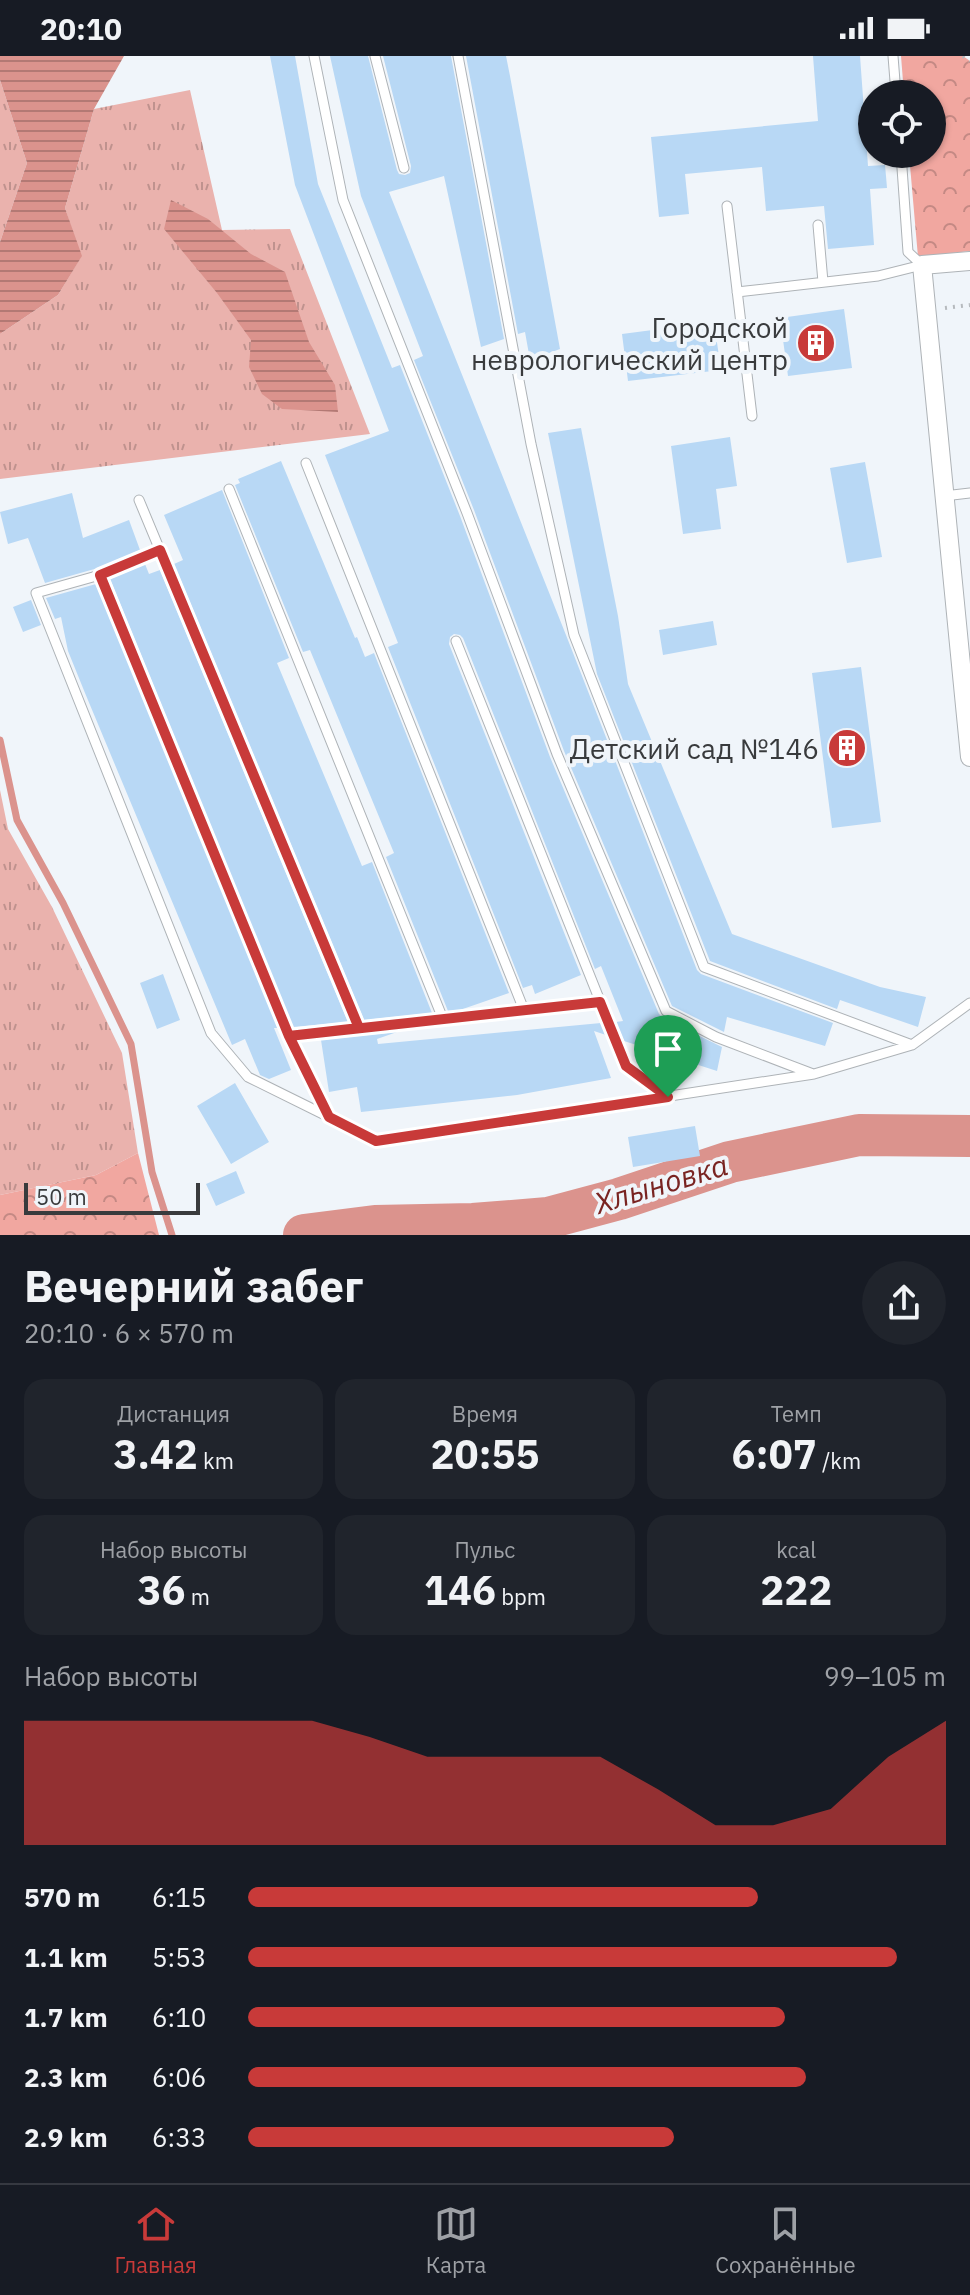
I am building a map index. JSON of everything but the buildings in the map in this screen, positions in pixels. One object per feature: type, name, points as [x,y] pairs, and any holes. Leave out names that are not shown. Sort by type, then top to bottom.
[{"type":"street","points":[[970,261],[922,265],[944,496],[966,666],[970,757]]},
{"type":"lane","points":[[314,56],[343,200],[467,513],[557,754],[666,1011],[716,1037],[814,1074]]},
{"type":"lane","points":[[375,56],[404,168]]},
{"type":"lane","points":[[458,56],[531,444],[574,635],[704,967],[912,1045]]},
{"type":"lane","points":[[893,56],[895,80]]},
{"type":"lane","points":[[902,168],[908,252],[922,265]]},
{"type":"lane","points":[[727,206],[752,416]]},
{"type":"lane","points":[[818,225],[823,282]]},
{"type":"lane","points":[[737,292],[878,276],[922,265]]},
{"type":"lane","points":[[306,463],[524,1010]]},
{"type":"lane","points":[[229,489],[443,1019]]},
{"type":"lane","points":[[944,496],[970,493]]},
{"type":"lane","points":[[139,500],[359,1028]]},
{"type":"lane","points":[[160,550],[100,575],[36,593],[211,1033],[248,1077],[376,1141],[814,1074],[912,1045],[970,1003]]},
{"type":"lane","points":[[100,575],[289,1036],[329,1117]]},
{"type":"lane","points":[[456,641],[626,1066],[668,1097]]},
{"type":"lane","points":[[289,1036],[600,1002]]},
{"type":"path","points":[[963,56],[970,61]]},
{"type":"green space","points":[[901,56],[963,56],[970,61],[970,251],[918,257],[910,168],[946,168],[946,80],[903,80]]},
{"type":"green space","points":[[0,80],[27,163],[0,242]]},
{"type":"green space","points":[[190,90],[222,230],[290,229],[370,434],[0,479],[0,334],[58,295],[81,257],[65,208],[94,109]]},
{"type":"green space","points":[[0,790],[8,829],[52,907],[122,1053],[138,1153],[96,1175],[0,1195]]},
{"type":"green space","points":[[138,1153],[159,1235],[0,1235],[0,1195],[96,1175]]},
{"type":"shaded area","points":[[0,56],[124,56],[94,109],[65,208],[82,256],[58,295],[0,334],[0,242],[27,163],[0,80]]},
{"type":"shaded area","points":[[171,200],[208,219],[251,254],[285,272],[309,342],[335,385],[338,412],[282,409],[262,394],[249,367],[251,340],[164,229]]},
{"type":"waterway","points":[[0,740],[17,820],[63,903],[131,1044],[152,1172],[172,1235]]},
{"type":"waterway","name":"Хлыновка","points":[[304,1235],[375,1226],[473,1224],[548,1218],[619,1199],[730,1162],[859,1135],[970,1136]]},
{"type":"place","name":"Городской неврологический центр","points":[[816,343]]},
{"type":"place","name":"Детский сад №146","points":[[847,748]]},
{"type":"route","points":[[668,1097],[376,1141],[329,1117],[289,1036],[359,1028],[160,550],[100,575],[289,1036],[600,1002],[626,1066],[668,1097]]}]
